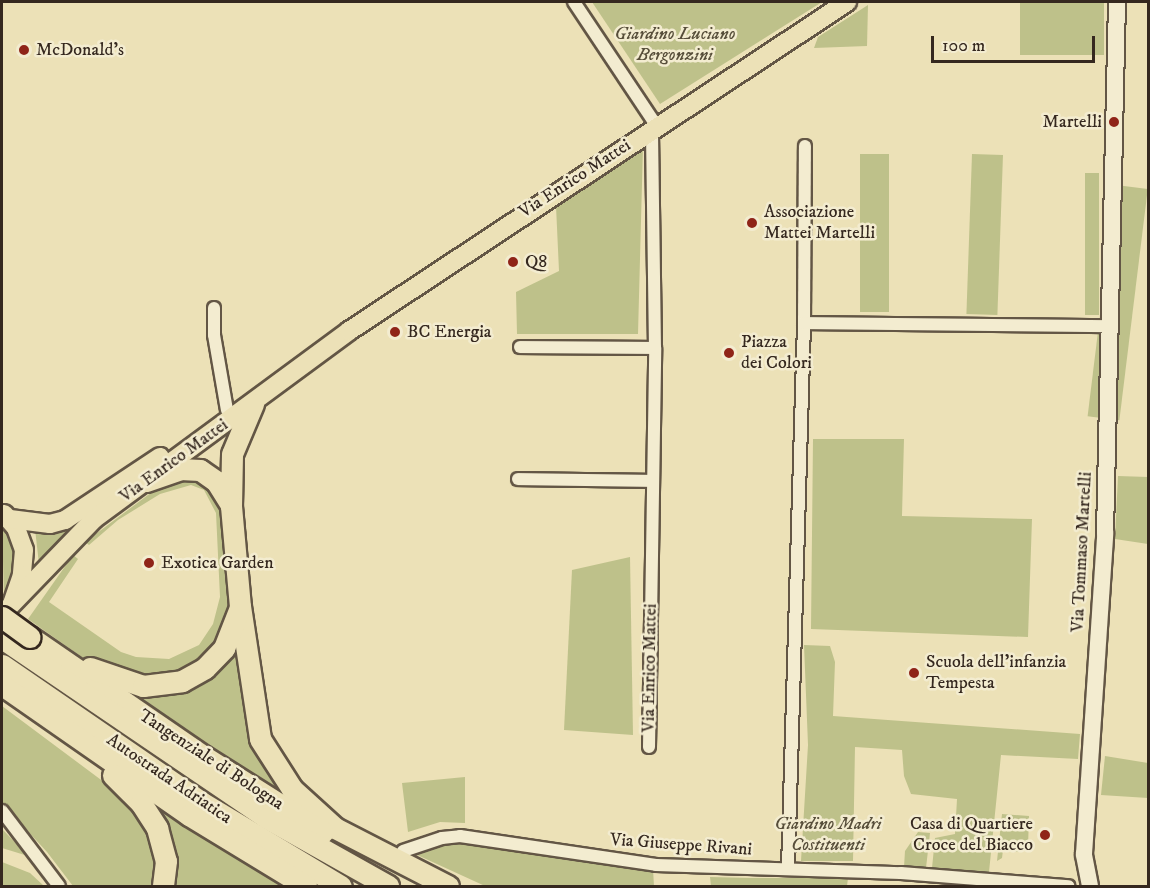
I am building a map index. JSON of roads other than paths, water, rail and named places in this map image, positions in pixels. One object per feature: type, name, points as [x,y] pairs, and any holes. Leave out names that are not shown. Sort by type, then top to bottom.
[{"type":"highway","points":[[253,404],[232,454],[231,506],[240,606],[256,725],[281,776],[335,828],[448,886]]},
{"type":"highway","points":[[146,482],[171,471],[200,470],[216,481],[231,506]]},
{"type":"highway","points":[[32,645],[129,683],[173,684],[194,675],[217,657],[229,639],[240,606]]},
{"type":"highway","name":"Tangenziale di Bologna","points":[[5,614],[32,645],[278,804],[331,836],[430,886]]},
{"type":"highway","name":"Autostrada Adriatica","points":[[2,638],[32,645],[267,819],[388,886]]},
{"type":"highway","points":[[5,677],[73,735],[189,815],[306,886]]},
{"type":"highway","name":"Autostrada Adriatica","points":[[5,677],[201,802],[341,886]]},
{"type":"highway","points":[[73,735],[90,759],[118,779],[149,814],[164,850],[163,886]]},
{"type":"main road","name":"Via Enrico Mattei","points":[[4,514],[50,524],[65,520],[654,126],[847,2]]},
{"type":"main road","name":"Via Tommaso Martelli","points":[[1090,886],[1084,854],[1106,534],[1108,326],[1117,2]]},
{"type":"main road","name":"Via Enrico Mattei","points":[[5,614],[82,530],[349,331]]},
{"type":"main road","points":[[4,514],[24,550],[22,574],[5,614]]},
{"type":"street","points":[[574,2],[654,126]]},
{"type":"street","name":"Via Enrico Mattei","points":[[650,747],[655,348],[654,126]]},
{"type":"street","points":[[788,869],[804,323],[805,146]]},
{"type":"street","name":"Via Enrico Mattei","points":[[214,308],[214,335],[227,410]]},
{"type":"street","points":[[804,323],[1108,326]]},
{"type":"street","points":[[520,347],[655,348]]},
{"type":"street","points":[[518,479],[653,481]]},
{"type":"street","points":[[2,811],[59,886]]},
{"type":"street","points":[[2,822],[14,828]]},
{"type":"street","name":"Via Giuseppe Rivani","points":[[404,851],[442,838],[460,836],[656,865],[901,873],[1068,886]]},
{"type":"place","name":"McDonald's","points":[[24,50]]},
{"type":"place","name":"Martelli","points":[[1114,122]]},
{"type":"place","name":"Associazione Mattei Martelli","points":[[752,223]]},
{"type":"place","name":"Q8","points":[[513,262]]},
{"type":"place","name":"BC Energia","points":[[395,332]]},
{"type":"place","name":"Piazza dei Colori","points":[[729,353]]},
{"type":"place","name":"Exotica Garden","points":[[149,563]]},
{"type":"place","name":"Scuola dell'infanzia Tempesta","points":[[914,673]]},
{"type":"place","name":"Casa di Quartiere Croce del Biacco","points":[[1045,835]]},
{"type":"park label","name":"Giardino Luciano Bergonzini","points":[[675,45]]},
{"type":"park label","name":"Giardino Madri Costituenti","points":[[828,835]]}]
